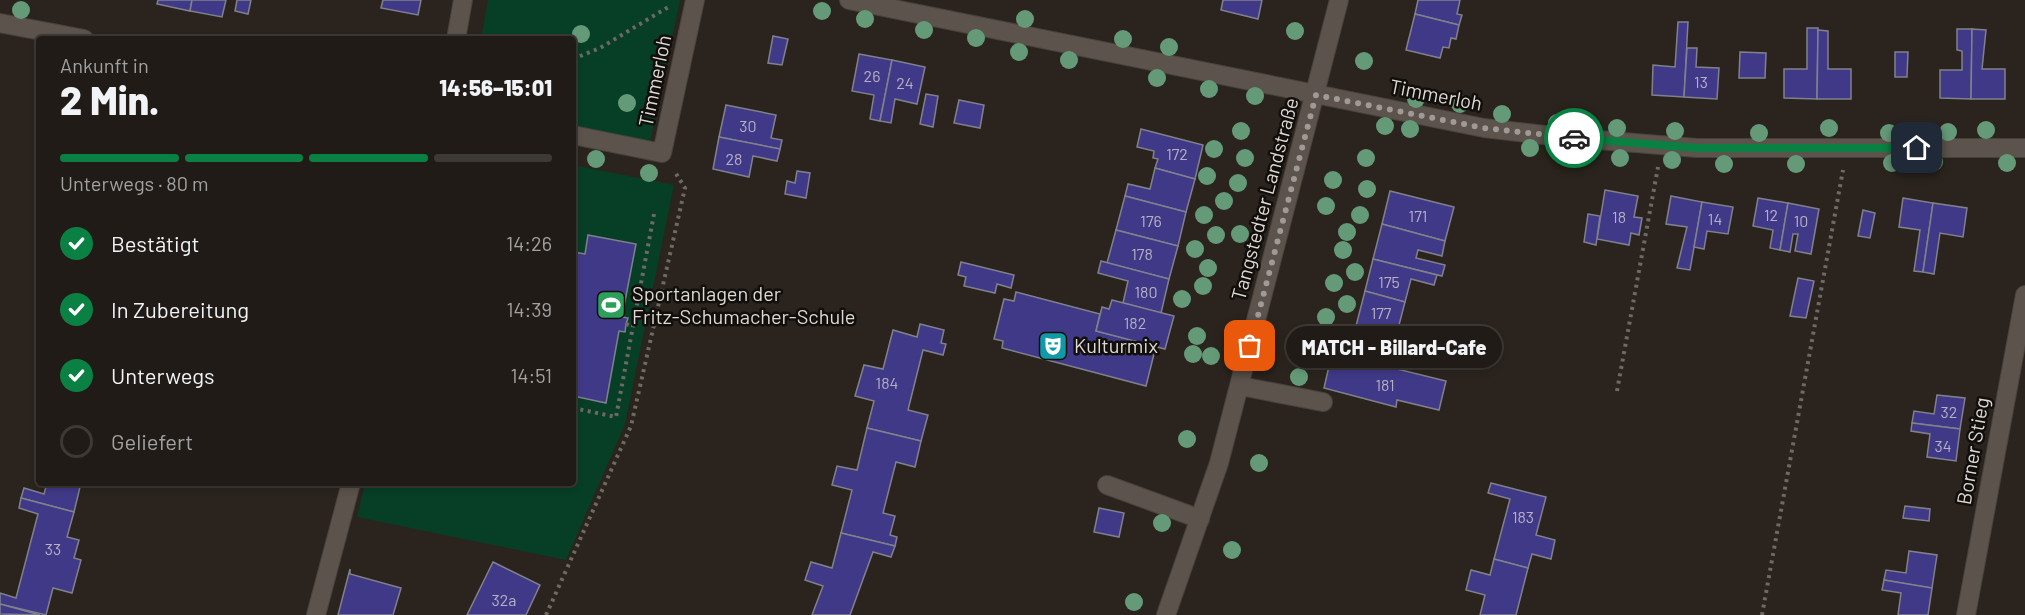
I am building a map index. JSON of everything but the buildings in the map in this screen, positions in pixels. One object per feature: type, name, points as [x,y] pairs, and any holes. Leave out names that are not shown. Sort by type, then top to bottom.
[{"type":"street","points":[[457,36],[463,0]]},
{"type":"street","name":"Timmerloh","points":[[576,136],[662,153],[695,0]]},
{"type":"street","name":"Timmerloh","points":[[849,0],[1484,128],[1661,146],[2025,148]]},
{"type":"street","name":"Tangstedter Landstraße","points":[[1166,615],[1219,463],[1339,0]]},
{"type":"street","points":[[0,22],[69,36]]},
{"type":"street","name":"Borner Stieg","points":[[1966,615],[2025,295]]},
{"type":"street","points":[[1240,386],[1323,402]]},
{"type":"street","points":[[1107,485],[1200,519]]},
{"type":"street","points":[[316,615],[350,486]]},
{"type":"path","points":[[576,58],[600,48],[680,0]]},
{"type":"path","points":[[1617,391],[1661,146]]},
{"type":"path","points":[[1762,615],[1847,147]]},
{"type":"path","points":[[546,615],[631,426],[685,188],[662,153]]},
{"type":"path","points":[[576,409],[616,417],[654,214]]},
{"type":"path","points":[[626,324],[633,326]]},
{"type":"green space","points":[[488,0],[680,0],[650,142],[576,128],[576,36],[482,36]]},
{"type":"green space","name":"Sportanlagen der Fritz-Schumacher-Schule","points":[[576,166],[674,185],[625,424],[566,560],[357,517],[364,486],[576,486]]},
{"type":"way so far","points":[[1250,346],[1316,95],[1484,128],[1574,138]]},
{"type":"place","name":"Sportanlagen der Fritz-Schumacher-Schule","points":[[611,305]]},
{"type":"place","name":"Kulturmix","points":[[1053,346]]},
{"type":"place","name":"MATCH - Billard-Cafe","points":[[1250,346]]},
{"type":"route","points":[[1574,138],[1697,148],[1917,148]]}]
